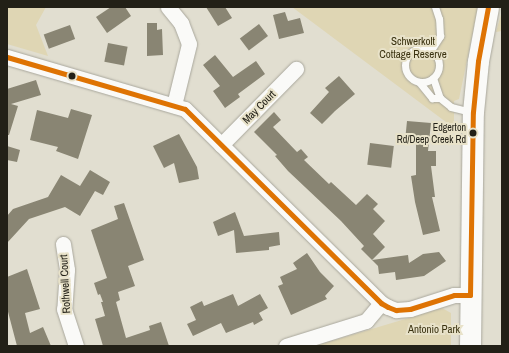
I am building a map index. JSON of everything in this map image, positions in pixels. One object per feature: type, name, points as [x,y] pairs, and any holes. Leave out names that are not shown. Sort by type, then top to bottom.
[{"type":"main road","points":[[470,346],[473,112],[478,61],[488,7]]},
{"type":"street","points":[[168,7],[181,23],[187,35],[189,44],[174,105]]},
{"type":"street","points":[[7,58],[185,109],[381,303],[396,310],[410,309],[454,295],[470,295]]},
{"type":"street","name":"May Court","points":[[222,145],[296,69]]},
{"type":"street","name":"Rothwell Court","points":[[63,244],[67,270],[64,290],[64,309],[76,346]]},
{"type":"street","points":[[286,346],[366,321],[381,303]]},
{"type":"lane","points":[[431,50],[440,36],[439,20],[435,7]]},
{"type":"lane","points":[[424,48],[431,50],[436,54],[439,63],[437,73],[428,81],[419,82],[411,79],[406,74],[404,68],[406,58],[409,53],[415,49],[424,48]]},
{"type":"lane","points":[[433,78],[440,98],[451,107],[461,111],[473,112]]},
{"type":"lane","points":[[419,82],[432,98],[440,98]]},
{"type":"green space","points":[[7,7],[46,7],[36,25],[48,56],[7,44]]},
{"type":"green space","name":"Schwerkolt Cottage Reserve","points":[[292,7],[478,7],[459,99],[454,101],[454,128]]},
{"type":"green space","points":[[502,11],[502,31],[496,32]]},
{"type":"green space","name":"Antonio Park","points":[[442,308],[451,313],[451,346],[315,346]]},
{"type":"building","points":[[111,7],[125,7],[131,16],[107,33],[96,17]]},
{"type":"building","points":[[206,7],[225,7],[232,18],[218,26]]},
{"type":"building","points":[[285,12],[288,21],[300,18],[304,33],[279,39],[273,15]]},
{"type":"building","points":[[147,23],[157,23],[157,30],[162,29],[163,55],[147,56]]},
{"type":"building","points":[[259,24],[268,36],[249,50],[240,38]]},
{"type":"building","points":[[70,25],[75,39],[49,49],[44,35]]},
{"type":"building","points":[[108,43],[128,47],[124,65],[104,62]]},
{"type":"building","points":[[215,55],[233,77],[256,61],[265,74],[238,94],[240,97],[225,108],[213,91],[220,86],[203,65]]},
{"type":"building","points":[[339,76],[355,94],[322,124],[310,113],[329,92],[325,88]]},
{"type":"building","points":[[36,80],[41,95],[11,104],[18,106],[9,135],[7,135],[7,89]]},
{"type":"building","points":[[71,109],[92,115],[78,159],[56,151],[58,147],[30,140],[37,110],[68,118]]},
{"type":"building","points":[[274,112],[281,120],[273,127],[297,152],[301,149],[308,157],[304,160],[329,184],[331,182],[356,205],[367,194],[378,204],[373,209],[385,221],[373,234],[385,247],[372,260],[361,249],[364,246],[341,221],[288,171],[275,156],[277,155],[254,132]]},
{"type":"building","points":[[407,121],[431,123],[428,151],[436,151],[436,166],[431,166],[435,197],[432,197],[440,231],[423,235],[415,202],[411,176],[416,175],[416,142],[405,141]]},
{"type":"building","points":[[179,134],[197,167],[199,179],[179,183],[174,163],[164,168],[153,146]]},
{"type":"building","points":[[370,143],[394,146],[391,168],[367,165]]},
{"type":"building","points":[[7,146],[20,150],[17,162],[7,160]]},
{"type":"building","points":[[90,170],[110,182],[103,195],[95,191],[80,216],[65,207],[29,219],[7,243],[7,216],[13,209],[48,197],[61,175],[80,186]]},
{"type":"building","points":[[124,203],[144,260],[128,266],[135,286],[118,292],[120,300],[116,302],[126,338],[150,330],[149,326],[161,322],[169,346],[103,346],[95,319],[105,316],[101,302],[103,302],[100,294],[98,295],[94,283],[107,278],[91,230],[118,219],[114,206]]},
{"type":"building","points":[[235,212],[244,236],[279,232],[280,245],[269,247],[269,250],[236,253],[234,230],[218,236],[213,222]]},
{"type":"building","points":[[439,252],[446,261],[424,276],[396,280],[395,272],[379,274],[378,266],[372,260],[408,255],[409,263],[423,254]]},
{"type":"building","points":[[307,253],[320,272],[334,286],[325,296],[327,299],[291,315],[278,286],[283,284],[280,277],[297,269],[293,263]]},
{"type":"building","points":[[27,269],[40,309],[25,313],[30,333],[43,327],[51,346],[17,346],[7,308],[7,277]]},
{"type":"building","points":[[233,294],[238,306],[260,294],[268,308],[259,313],[263,320],[254,325],[253,322],[226,333],[221,323],[193,336],[187,324],[196,320],[190,307],[202,301],[204,306]]},
{"type":"transit line","points":[[470,295],[473,112],[478,61],[488,7]]},
{"type":"transit line","points":[[7,57],[185,109],[381,303],[388,307],[396,310],[410,309],[454,295],[470,295]]},
{"type":"place","name":"Edgerton Rd/Deep Creek Rd","points":[[473,133]]}]
